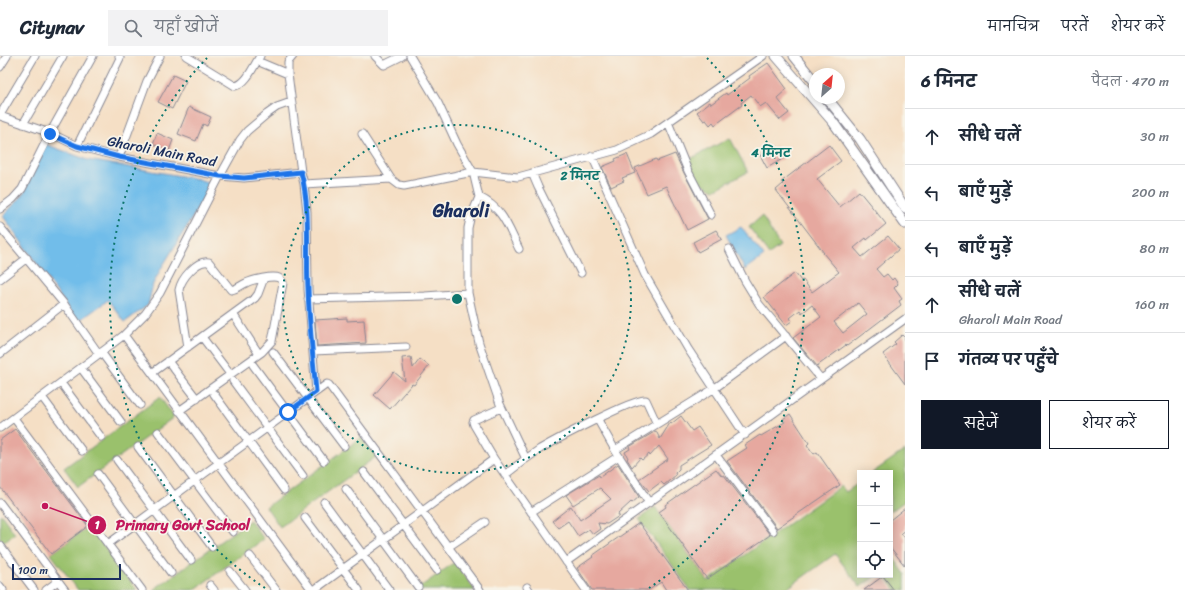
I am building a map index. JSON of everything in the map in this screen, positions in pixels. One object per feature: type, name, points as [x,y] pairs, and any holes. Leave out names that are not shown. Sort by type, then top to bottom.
[{"type":"street","points":[[0,67],[7,56]]},
{"type":"street","points":[[0,116],[35,56]]},
{"type":"street","points":[[23,124],[64,56]]},
{"type":"street","points":[[0,209],[13,199],[22,188],[93,56]]},
{"type":"street","points":[[77,146],[120,56]]},
{"type":"street","points":[[119,157],[146,81],[160,56]]},
{"type":"street","points":[[186,56],[235,86],[244,82],[258,58],[288,74]]},
{"type":"street","points":[[293,56],[288,62],[288,74],[307,212],[308,299],[316,392]]},
{"type":"street","points":[[375,56],[384,65],[402,56]]},
{"type":"street","points":[[410,56],[438,103],[457,144],[473,172],[479,197],[468,228],[468,292],[479,343],[501,408],[526,459]]},
{"type":"street","points":[[362,134],[391,179],[399,185],[404,186],[473,172],[518,177],[628,146],[651,134],[762,56]]},
{"type":"street","points":[[776,56],[833,122],[891,204],[903,211]]},
{"type":"street","points":[[794,56],[809,75]]},
{"type":"street","name":"Gharoli Main Road","points":[[0,116],[50,134],[77,146],[119,157],[220,176],[240,140],[247,131],[266,114],[277,107],[291,102]]},
{"type":"street","points":[[832,104],[860,139],[902,198],[905,224]]},
{"type":"street","points":[[668,122],[688,171],[711,214]]},
{"type":"street","points":[[592,156],[645,275],[688,349],[745,435]]},
{"type":"street","points":[[0,428],[124,335],[145,314],[160,293],[220,176],[244,178],[301,172]]},
{"type":"street","points":[[532,173],[582,273]]},
{"type":"street","points":[[304,184],[391,179]]},
{"type":"street","points":[[479,197],[489,202],[504,218],[519,249]]},
{"type":"street","points":[[891,204],[902,198]]},
{"type":"street","points":[[0,227],[64,304],[140,405]]},
{"type":"street","points":[[729,249],[745,281],[759,304],[821,379]]},
{"type":"street","points":[[0,278],[27,258]]},
{"type":"street","points":[[179,411],[196,398],[232,378],[270,345],[282,283],[281,280],[276,277],[264,278],[246,283],[234,290],[231,290],[212,264],[207,261],[199,263],[180,284],[179,290],[188,347]]},
{"type":"street","points":[[152,373],[257,296],[264,278]]},
{"type":"street","points":[[308,299],[425,296],[468,292]]},
{"type":"street","points":[[0,354],[64,304]]},
{"type":"street","points":[[233,314],[259,354]]},
{"type":"street","points":[[566,562],[905,319]]},
{"type":"street","points":[[124,335],[313,590],[494,459]]},
{"type":"street","points":[[531,512],[657,424],[715,388],[786,336]]},
{"type":"street","points":[[202,337],[303,476]]},
{"type":"street","points":[[313,351],[406,347]]},
{"type":"street","points":[[273,352],[344,446]]},
{"type":"street","points":[[168,362],[196,398]]},
{"type":"street","points":[[253,365],[324,461]]},
{"type":"street","points":[[81,368],[120,422]]},
{"type":"street","points":[[61,383],[101,437]]},
{"type":"street","points":[[108,544],[325,385],[328,385],[480,590]]},
{"type":"street","points":[[214,394],[284,490]]},
{"type":"street","points":[[42,397],[82,451]]},
{"type":"street","points":[[505,475],[541,449],[620,408],[644,399],[646,400],[657,424]]},
{"type":"street","points":[[501,408],[473,422],[474,425],[494,459],[586,590]]},
{"type":"street","points":[[14,418],[142,590]]},
{"type":"street","points":[[598,420],[649,503]]},
{"type":"street","points":[[158,432],[233,532]]},
{"type":"street","points":[[138,447],[212,547]]},
{"type":"street","points":[[716,455],[773,530]]},
{"type":"street","points":[[117,460],[191,560]]},
{"type":"street","points":[[364,472],[437,570]]},
{"type":"street","points":[[98,474],[171,574]]},
{"type":"street","points":[[346,489],[418,587]]},
{"type":"street","points":[[324,502],[389,590]]},
{"type":"street","points":[[0,503],[65,590]]},
{"type":"street","points":[[305,518],[358,590]]},
{"type":"street","points":[[448,547],[485,522]]},
{"type":"street","points":[[0,545],[34,590]]},
{"type":"street","points":[[250,556],[276,590]]},
{"type":"street","points":[[230,571],[244,590]]},
{"type":"street","points":[[46,590],[58,581]]},
{"type":"street","points":[[0,586],[3,590]]},
{"type":"green space","points":[[730,138],[748,172],[714,190],[698,181],[688,160]]},
{"type":"green space","points":[[762,216],[780,246],[769,254],[749,227]]},
{"type":"green space","points":[[160,397],[174,417],[78,487],[64,468]]},
{"type":"green space","points":[[362,437],[377,456],[280,527],[266,507]]},
{"type":"green space","points":[[905,450],[905,501],[893,510],[893,470],[876,470]]},
{"type":"green space","points":[[857,484],[857,578],[873,578],[860,587],[835,554],[785,590],[690,590],[639,519],[655,507],[708,581],[841,486],[846,492]]},
{"type":"green space","points":[[1,514],[15,534],[0,544],[0,515]]},
{"type":"green space","points":[[250,520],[264,539],[194,590],[153,590]]},
{"type":"green space","points":[[89,526],[137,590],[78,590],[51,554]]},
{"type":"green space","points":[[893,557],[905,574],[905,590],[896,590],[887,578],[893,578]]},
{"type":"green space","points":[[455,562],[475,590],[416,590]]},
{"type":"water","points":[[45,144],[88,160],[198,179],[213,184],[162,267],[153,284],[148,305],[125,322],[108,300],[78,322],[3,216],[23,195]]},
{"type":"water","points":[[741,227],[764,256],[745,270],[726,235]]},
{"type":"building","points":[[768,63],[787,89],[777,98],[789,113],[780,120],[766,103],[760,107],[751,95],[741,103],[742,105],[715,125],[713,122],[710,125],[706,120],[704,121],[697,112],[710,102],[711,104],[726,93],[727,95],[750,78],[749,76]]},
{"type":"building","points":[[173,75],[186,81],[172,109],[158,102]]},
{"type":"building","points":[[189,107],[211,117],[207,126],[203,124],[196,141],[178,134]]},
{"type":"building","points":[[157,133],[173,140],[169,151],[153,144]]},
{"type":"building","points":[[829,145],[841,161],[817,179],[840,207],[859,191],[886,224],[867,240],[866,238],[854,248],[862,257],[888,236],[899,249],[876,269],[883,277],[887,274],[892,280],[894,278],[898,284],[894,288],[902,299],[899,301],[901,305],[847,346],[846,345],[817,366],[793,338],[821,317],[812,305],[802,313],[800,310],[790,318],[792,321],[786,325],[764,297],[795,273],[801,281],[803,280],[812,292],[839,272],[776,190],[783,184],[781,182]],"holes":[[[858,303],[867,314],[843,333],[834,322]]]},
{"type":"building","points":[[776,146],[784,158],[767,168],[760,155]]},
{"type":"building","points":[[627,154],[635,173],[622,178],[624,181],[611,187],[602,167]]},
{"type":"building","points":[[675,154],[708,219],[687,230],[666,186],[647,194],[635,168],[656,159],[657,161]]},
{"type":"building","points":[[716,230],[722,239],[698,252],[693,242]]},
{"type":"building","points":[[347,318],[347,321],[364,320],[366,343],[317,346],[315,320]]},
{"type":"building","points":[[902,335],[905,338],[905,384],[883,354],[896,344],[894,342]]},
{"type":"building","points":[[411,357],[413,368],[420,359],[429,366],[414,385],[412,384],[390,409],[374,395],[394,372],[405,381],[402,358]]},
{"type":"building","points":[[790,414],[809,443],[807,445],[814,454],[817,452],[840,485],[777,528],[727,461],[747,448],[745,445],[785,422],[783,419]]},
{"type":"building","points":[[681,416],[692,431],[698,427],[711,445],[679,465],[679,469],[675,473],[676,475],[664,485],[661,482],[649,491],[639,479],[668,459],[659,446],[650,456],[649,454],[642,460],[640,458],[632,467],[625,452],[630,449],[629,447],[656,431],[660,439],[670,423],[671,424]]},
{"type":"building","points":[[15,429],[88,526],[51,554],[0,487],[0,440]]},
{"type":"building","points":[[618,464],[639,497],[618,514],[619,516],[607,524],[598,523],[600,529],[593,534],[589,529],[578,536],[568,521],[558,528],[552,521],[571,506],[580,520],[611,499],[600,488],[573,505],[566,495],[599,475],[600,477]]},
{"type":"building","points":[[716,469],[722,476],[724,475],[770,535],[707,579],[659,512],[666,507],[665,505]]},
{"type":"building","points":[[905,508],[905,530],[901,533],[905,538],[905,566],[893,551],[893,518]]},
{"type":"building","points":[[639,523],[688,590],[666,590],[661,582],[649,590],[592,590],[577,568]]},
{"type":"building","points":[[880,578],[885,578],[894,590],[864,590]]},
{"type":"place","name":"Primary Govt School","points":[[45,506]]},
{"type":"district","name":"Gharoli","points":[[461,211]]},
{"type":"route","points":[[50,134],[77,146],[119,157],[220,176],[244,178],[301,172],[307,212],[308,289],[316,392],[288,412]]}]
